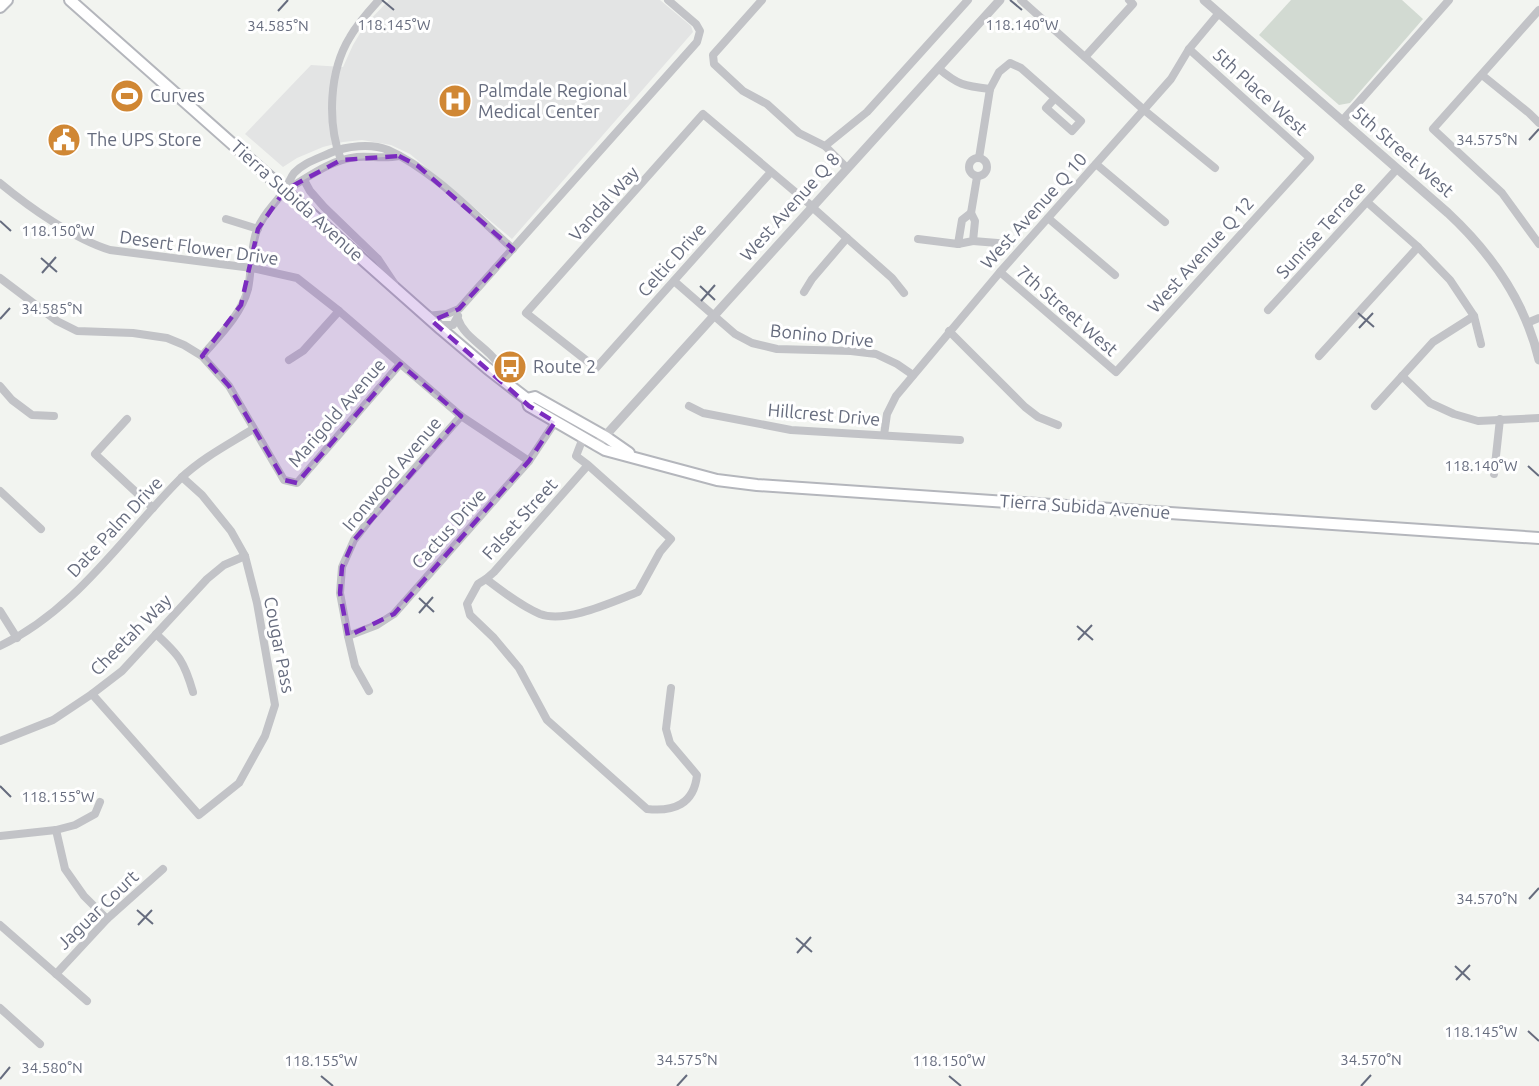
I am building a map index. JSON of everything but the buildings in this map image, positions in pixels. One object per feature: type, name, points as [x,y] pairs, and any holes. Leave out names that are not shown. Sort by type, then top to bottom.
[{"type":"main road","points":[[0,7],[7,0]]},
{"type":"main road","name":"Tierra Subida Avenue","points":[[63,0],[74,3],[426,316],[527,399],[529,406],[605,450],[717,480],[757,485],[1539,538]]},
{"type":"main road","name":"Tierra Subida Avenue","points":[[527,399],[535,397],[606,437],[634,457]]},
{"type":"street","points":[[341,160],[337,150],[333,105],[337,71],[349,39],[358,23],[379,0]]},
{"type":"street","points":[[426,316],[447,315],[459,309],[697,42],[699,31],[696,24],[668,0]]},
{"type":"street","points":[[762,0],[713,55],[714,64],[743,91],[767,104],[799,133],[825,146],[847,168]]},
{"type":"street","points":[[825,146],[867,112],[968,0]]},
{"type":"street","name":"West Avenue Q 8","points":[[596,446],[1000,0]]},
{"type":"street","points":[[1021,0],[1144,110],[1215,168]]},
{"type":"street","name":"5th Street West","points":[[1204,0],[1396,170],[1448,213],[1484,249],[1514,293],[1539,360]]},
{"type":"street","points":[[1342,121],[1449,0]]},
{"type":"street","points":[[1085,57],[1131,2]]},
{"type":"street","points":[[1539,10],[1433,129],[1502,193],[1539,244]]},
{"type":"street","name":"West Avenue Q 10","points":[[884,435],[887,414],[896,396],[1000,272],[1144,110],[1219,13]]},
{"type":"street","name":"5th Place West","points":[[1190,49],[1310,158]]},
{"type":"street","points":[[979,158],[990,89],[999,72],[1010,63],[1021,68],[1055,98],[1081,121],[1072,131],[1046,108],[1055,98]]},
{"type":"street","points":[[938,68],[954,82],[990,89]]},
{"type":"street","points":[[1482,75],[1539,123]]},
{"type":"street","name":"Vandal Way","points":[[596,368],[526,313],[704,114],[771,172]]},
{"type":"street","points":[[202,356],[241,305],[252,268],[253,245],[269,207],[285,190],[293,174],[304,165],[337,150],[372,147],[386,149],[418,166],[513,249]]},
{"type":"street","points":[[285,190],[327,165],[341,160],[358,157],[399,156]]},
{"type":"street","points":[[979,158],[986,163],[987,168],[983,176],[976,177],[972,175],[968,167],[971,161],[979,158]]},
{"type":"street","name":"West Avenue Q 12","points":[[1116,372],[1310,158]]},
{"type":"street","points":[[1096,164],[1165,222]]},
{"type":"street","name":"Sunrise Terrace","points":[[1268,310],[1396,170]]},
{"type":"street","points":[[771,172],[892,278],[904,293]]},
{"type":"street","name":"Celtic Drive","points":[[596,368],[771,172]]},
{"type":"street","points":[[973,241],[975,221],[971,213],[976,177]]},
{"type":"street","points":[[304,180],[309,191],[378,258],[399,292]]},
{"type":"street","name":"Desert Flower Drive","points":[[0,183],[75,235],[99,247],[252,268],[297,278],[339,310],[461,416],[529,461]]},
{"type":"street","points":[[1366,202],[1418,247],[1450,280],[1474,316],[1480,344]]},
{"type":"street","points":[[958,244],[962,220],[971,213]]},
{"type":"street","points":[[1048,218],[1115,275]]},
{"type":"street","points":[[226,219],[258,229]]},
{"type":"street","points":[[804,292],[812,279],[848,238]]},
{"type":"street","points":[[918,239],[958,244],[973,241],[1010,244]]},
{"type":"street","points":[[1319,356],[1418,247]]},
{"type":"street","name":"7th Street West","points":[[1000,272],[1116,372]]},
{"type":"street","points":[[0,278],[57,321],[76,331],[134,333],[167,338],[184,345],[202,356],[229,386],[253,429]]},
{"type":"street","name":"Bonino Drive","points":[[674,281],[735,334],[752,343],[777,349],[876,354],[913,375]]},
{"type":"street","points":[[459,309],[460,325],[495,360],[507,384]]},
{"type":"street","points":[[289,360],[303,351],[339,310]]},
{"type":"street","points":[[1375,406],[1433,342],[1474,316]]},
{"type":"street","points":[[1527,323],[1539,318]]},
{"type":"street","points":[[437,325],[453,325],[458,319]]},
{"type":"street","points":[[949,332],[1025,407],[1038,417],[1058,425]]},
{"type":"street","name":"Marigold Avenue","points":[[253,429],[284,480],[297,483],[400,364]]},
{"type":"street","points":[[1402,376],[1430,402],[1454,414],[1478,421],[1539,418]]},
{"type":"street","points":[[0,386],[12,400],[32,415],[54,416]]},
{"type":"street","name":"Hillcrest Drive","points":[[689,406],[703,413],[791,430],[960,440]]},
{"type":"street","name":"Ironwood Avenue","points":[[369,691],[355,666],[348,636],[340,592],[342,567],[354,540],[461,416]]},
{"type":"street","points":[[127,419],[95,454],[153,508]]},
{"type":"street","points":[[1494,474],[1500,419]]},
{"type":"street","name":"Cactus Drive","points":[[348,636],[377,625],[394,614],[529,461],[555,422]]},
{"type":"street","name":"Date Palm Drive","points":[[0,646],[44,620],[76,593],[182,477],[253,429]]},
{"type":"street","points":[[583,438],[575,454],[588,465]]},
{"type":"street","name":"Falset Street","points":[[588,465],[671,540],[660,552],[638,592],[602,606],[563,617],[542,615],[486,579],[588,465]]},
{"type":"street","name":"Cougar Pass","points":[[92,694],[199,815],[239,783],[265,736],[275,705],[257,603],[245,556],[231,531],[202,495],[182,477]]},
{"type":"street","points":[[0,491],[41,529]]},
{"type":"street","name":"Cheetah Way","points":[[0,741],[53,720],[92,694],[122,671],[207,579],[225,565],[245,556]]},
{"type":"street","points":[[486,579],[478,584],[467,604],[470,615],[519,668],[547,720],[647,809],[661,811],[682,805],[696,787],[697,775],[670,743],[666,729],[671,688]]},
{"type":"street","points":[[0,611],[17,638]]},
{"type":"street","points":[[156,634],[186,666],[193,692]]},
{"type":"street","points":[[0,836],[56,830],[75,825],[95,814],[100,802]]},
{"type":"street","points":[[56,830],[65,869],[84,896],[107,919]]},
{"type":"street","name":"Jaguar Court","points":[[56,974],[107,919],[163,869]]},
{"type":"street","points":[[0,925],[87,1001]]},
{"type":"street","points":[[0,1008],[40,1044]]},
{"type":"highlighted area","points":[[399,156],[418,166],[513,249],[459,309],[432,321],[529,406],[555,422],[529,461],[394,614],[348,636],[340,593],[342,567],[354,540],[461,416],[400,364],[297,483],[284,480],[229,386],[202,356],[241,305],[258,229],[285,190],[341,160]]},
{"type":"shaded area","name":"Palmdale Regional Medical Center","points":[[389,0],[660,0],[691,26],[693,32],[512,239],[410,154],[391,145],[362,140],[343,142],[323,147],[283,167],[245,134],[311,65],[343,67],[365,25]]},
{"type":"shaded area","points":[[1291,0],[1402,0],[1423,19],[1350,103],[1339,105],[1259,35]]},
{"type":"place","name":"Curves","points":[[127,96]]},
{"type":"place","name":"Palmdale Regional Medical Center","points":[[455,101]]},
{"type":"place","name":"The UPS Store","points":[[64,140]]},
{"type":"place","name":"Route 2","points":[[510,367]]}]
